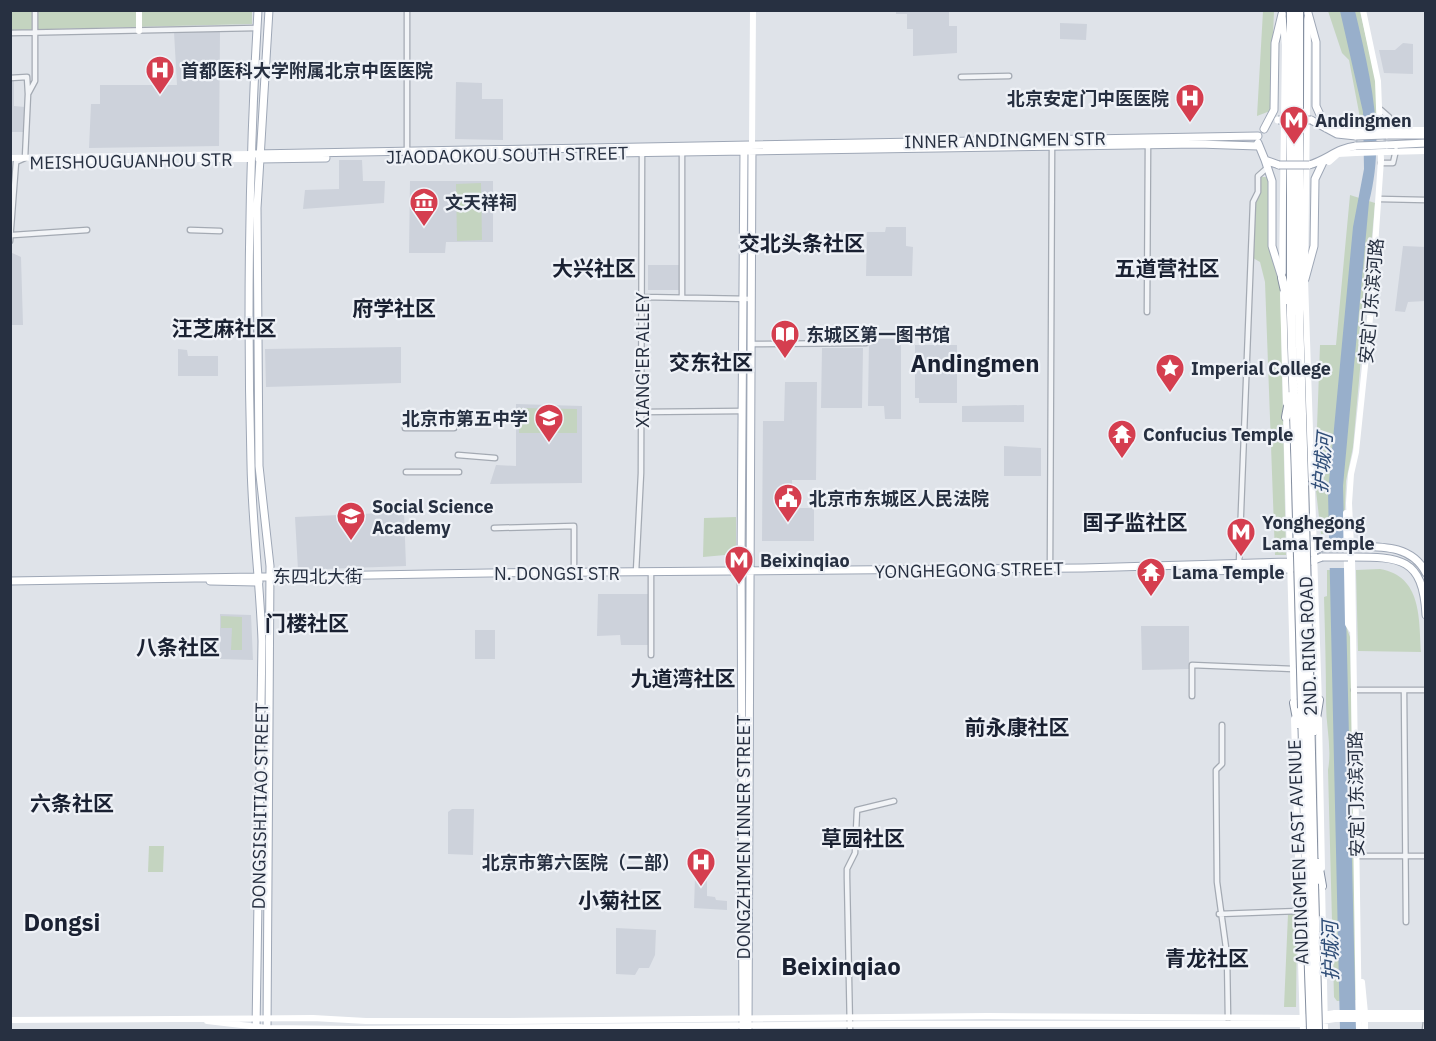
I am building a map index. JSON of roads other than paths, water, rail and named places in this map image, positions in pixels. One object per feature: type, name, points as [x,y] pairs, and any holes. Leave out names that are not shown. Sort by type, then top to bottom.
[{"type":"highway","points":[[1291,10],[1302,706]]},
{"type":"highway","points":[[1300,481],[1294,372],[1305,11]]},
{"type":"highway","points":[[1282,278],[1295,314]]},
{"type":"highway","points":[[1295,314],[1305,279]]},
{"type":"highway","points":[[1287,417],[1294,372]]},
{"type":"highway","points":[[1311,755],[1319,700]]},
{"type":"highway","name":"2ND. RING ROAD","points":[[1302,706],[1304,812],[1314,885]]},
{"type":"highway","name":"2ND. RING ROAD","points":[[1302,706],[1311,755],[1318,1030]]},
{"type":"highway","points":[[1299,858],[1304,812]]},
{"type":"highway","points":[[1311,1030],[1314,885]]},
{"type":"main road","name":"DONGSISHITIAO STREET","points":[[257,1025],[262,641],[260,579],[251,466],[251,157],[258,10]]},
{"type":"main road","name":"DONGSISHITIAO STREET","points":[[267,1029],[270,579],[258,466],[257,208],[258,162],[262,157],[269,10]]},
{"type":"main road","points":[[1305,11],[1316,42],[1316,106],[1328,126]]},
{"type":"main road","points":[[1282,12],[1275,43],[1274,111],[1258,136],[1258,146],[1272,181],[1272,246],[1282,278]]},
{"type":"main road","points":[[1264,129],[1278,120],[1311,120],[1328,126],[1342,136],[1388,132],[1425,135]]},
{"type":"main road","name":"INNER ANDINGMEN STR","points":[[749,148],[1258,136]]},
{"type":"main road","name":"INNER ANDINGMEN STR","points":[[1052,142],[1258,146]]},
{"type":"main road","points":[[1305,279],[1314,246],[1315,179],[1327,161],[1337,150],[1386,149],[1425,143]]},
{"type":"main road","name":"JIAODAOKOU SOUTH STREET","points":[[251,157],[749,148]]},
{"type":"main road","name":"JIAODAOKOU SOUTH STREET","points":[[642,151],[682,153],[749,148]]},
{"type":"main road","points":[[746,571],[742,298],[749,148]]},
{"type":"main road","points":[[746,571],[753,344],[749,148]]},
{"type":"main road","points":[[1266,164],[1309,165],[1327,161]]},
{"type":"main road","points":[[1290,566],[1322,547],[1396,548],[1417,559],[1425,573]]},
{"type":"main road","points":[[1290,566],[1322,557],[1392,558],[1409,566],[1420,580],[1424,591],[1425,615]]},
{"type":"main road","name":"YONGHEGONG STREET","points":[[746,571],[1050,568],[1239,563],[1290,566]]},
{"type":"main road","name":"YONGHEGONG STREET","points":[[1187,565],[1203,571],[1290,566]]},
{"type":"main road","name":"N. DONGSI STR","points":[[372,576],[746,571]]},
{"type":"main road","name":"DONGZHIMEN INNER STREET","points":[[746,571],[746,1025]]},
{"type":"main road","name":"东四北大街","points":[[10,581],[372,576]]},
{"type":"street","points":[[28,94],[35,81],[35,10]]},
{"type":"street","points":[[139,10],[139,30]]},
{"type":"street","points":[[407,10],[408,154]]},
{"type":"street","points":[[749,148],[753,10]]},
{"type":"street","name":"安定门东滨河路","points":[[1350,546],[1351,474],[1359,430],[1380,199],[1381,163],[1381,110],[1378,81],[1363,10]]},
{"type":"street","name":"ANDINGMEN EAST AVENUE","points":[[1305,11],[1305,279],[1319,700],[1314,885],[1323,933],[1325,1030]]},
{"type":"street","name":"ANDINGMEN EAST AVENUE","points":[[1282,12],[1285,45],[1282,278],[1293,676],[1302,706],[1299,858],[1303,1024]]},
{"type":"street","points":[[10,33],[257,28]]},
{"type":"street","points":[[961,77],[1009,76]]},
{"type":"street","points":[[10,78],[27,77],[25,158]]},
{"type":"street","points":[[1381,110],[1389,117],[1388,132],[1425,130]]},
{"type":"street","points":[[1050,568],[1052,142]]},
{"type":"street","points":[[1147,312],[1148,144]]},
{"type":"street","points":[[1381,163],[1393,163],[1396,148],[1425,152]]},
{"type":"street","name":"XIANG'ER ALLEY","points":[[636,572],[642,412],[642,151]]},
{"type":"street","points":[[682,153],[682,297]]},
{"type":"street","points":[[87,230],[12,238],[12,161],[25,158],[251,157]]},
{"type":"street","name":"MEISHOUGUANHOU STR","points":[[12,161],[251,157]]},
{"type":"street","points":[[1239,563],[1253,202],[1258,192],[1258,176],[1266,164]]},
{"type":"street","points":[[1380,199],[1425,200]]},
{"type":"street","points":[[190,230],[220,231]]},
{"type":"street","points":[[642,297],[751,298]]},
{"type":"street","points":[[753,344],[866,343]]},
{"type":"street","points":[[642,412],[751,411]]},
{"type":"street","points":[[405,428],[454,428]]},
{"type":"street","points":[[458,454],[495,458]]},
{"type":"street","points":[[406,472],[459,472]]},
{"type":"street","points":[[1351,474],[1346,500],[1348,624],[1352,631]]},
{"type":"street","points":[[1288,489],[1312,489]]},
{"type":"street","points":[[494,528],[574,526],[574,573]]},
{"type":"street","name":"安定门东滨河路","points":[[1350,556],[1360,961],[1359,1030]]},
{"type":"street","points":[[651,572],[651,655]]},
{"type":"street","points":[[1192,696],[1192,665],[1293,669]]},
{"type":"street","points":[[1293,676],[1317,676]]},
{"type":"street","points":[[1354,690],[1425,690]]},
{"type":"street","points":[[1404,690],[1406,922]]},
{"type":"street","points":[[1222,725],[1222,764],[1216,770],[1219,914],[1227,955],[1226,1024]]},
{"type":"street","points":[[850,1028],[847,869],[855,853],[857,810],[894,801]]},
{"type":"street","points":[[1358,856],[1425,856]]},
{"type":"street","points":[[1219,914],[1300,911]]},
{"type":"street","points":[[1301,933],[1323,933]]},
{"type":"street","points":[[1360,961],[1365,1030]]},
{"type":"street","points":[[1302,985],[1324,985]]},
{"type":"street","points":[[1226,1024],[1249,1028],[1303,1024],[1335,1016],[1425,1013]]},
{"type":"street","points":[[257,1025],[267,1018],[443,1026],[679,1029],[850,1018],[998,1016],[1226,1024],[1303,1024]]},
{"type":"street","points":[[997,1027],[998,1016]]},
{"type":"street","points":[[1363,1016],[1425,1020],[1425,1030]]},
{"type":"street","points":[[10,1020],[194,1018],[257,1025],[267,1029],[355,1030],[443,1026],[997,1027],[1161,1022]]},
{"type":"water","points":[[1340,11],[1355,11],[1371,82],[1376,129],[1374,177],[1369,202],[1343,486],[1356,1030],[1340,1030],[1328,492],[1353,227],[1364,169],[1363,112]]},
{"type":"place","name":"首都医科大学附属北京中医医院","points":[[160,96]]},
{"type":"place","name":"北京安定门中医医院","points":[[1190,124]]},
{"type":"place","name":"Andingmen","points":[[1294,146]]},
{"type":"place","name":"文天祥祠","points":[[424,228]]},
{"type":"place","name":"东城区第一图书馆","points":[[785,360]]},
{"type":"place","name":"Imperial College","points":[[1170,394]]},
{"type":"place","name":"北京市第五中学","points":[[549,444]]},
{"type":"place","name":"Confucius Temple","points":[[1122,460]]},
{"type":"place","name":"北京市东城区人民法院","points":[[788,524]]},
{"type":"place","name":"Social Science Academy","points":[[351,542]]},
{"type":"place","name":"Yonghegong Lama Temple","points":[[1241,558]]},
{"type":"place","name":"Beixinqiao","points":[[739,586]]},
{"type":"place","name":"Lama Temple","points":[[1151,598]]},
{"type":"place","name":"北京市第六医院（二部）","points":[[701,888]]},
{"type":"district","name":"交北头条社区","points":[[802,243]]},
{"type":"district","name":"大兴社区","points":[[594,268]]},
{"type":"district","name":"五道营社区","points":[[1167,268]]},
{"type":"district","name":"府学社区","points":[[394,308]]},
{"type":"district","name":"汪芝麻社区","points":[[224,328]]},
{"type":"district","name":"交东社区","points":[[711,362]]},
{"type":"district","name":"Andingmen","points":[[975,363]]},
{"type":"district","name":"国子监社区","points":[[1135,522]]},
{"type":"district","name":"门楼社区","points":[[307,623]]},
{"type":"district","name":"八条社区","points":[[178,647]]},
{"type":"district","name":"九道湾社区","points":[[683,678]]},
{"type":"district","name":"前永康社区","points":[[1017,727]]},
{"type":"district","name":"六条社区","points":[[72,803]]},
{"type":"district","name":"草园社区","points":[[863,838]]},
{"type":"district","name":"小菊社区","points":[[620,900]]},
{"type":"district","name":"Dongsi","points":[[62,922]]},
{"type":"district","name":"青龙社区","points":[[1207,958]]},
{"type":"district","name":"Beixinqiao","points":[[841,966]]},
{"type":"water label","name":"护城河","points":[[1322,463]]},
{"type":"water label","name":"护城河","points":[[1330,951]]}]
